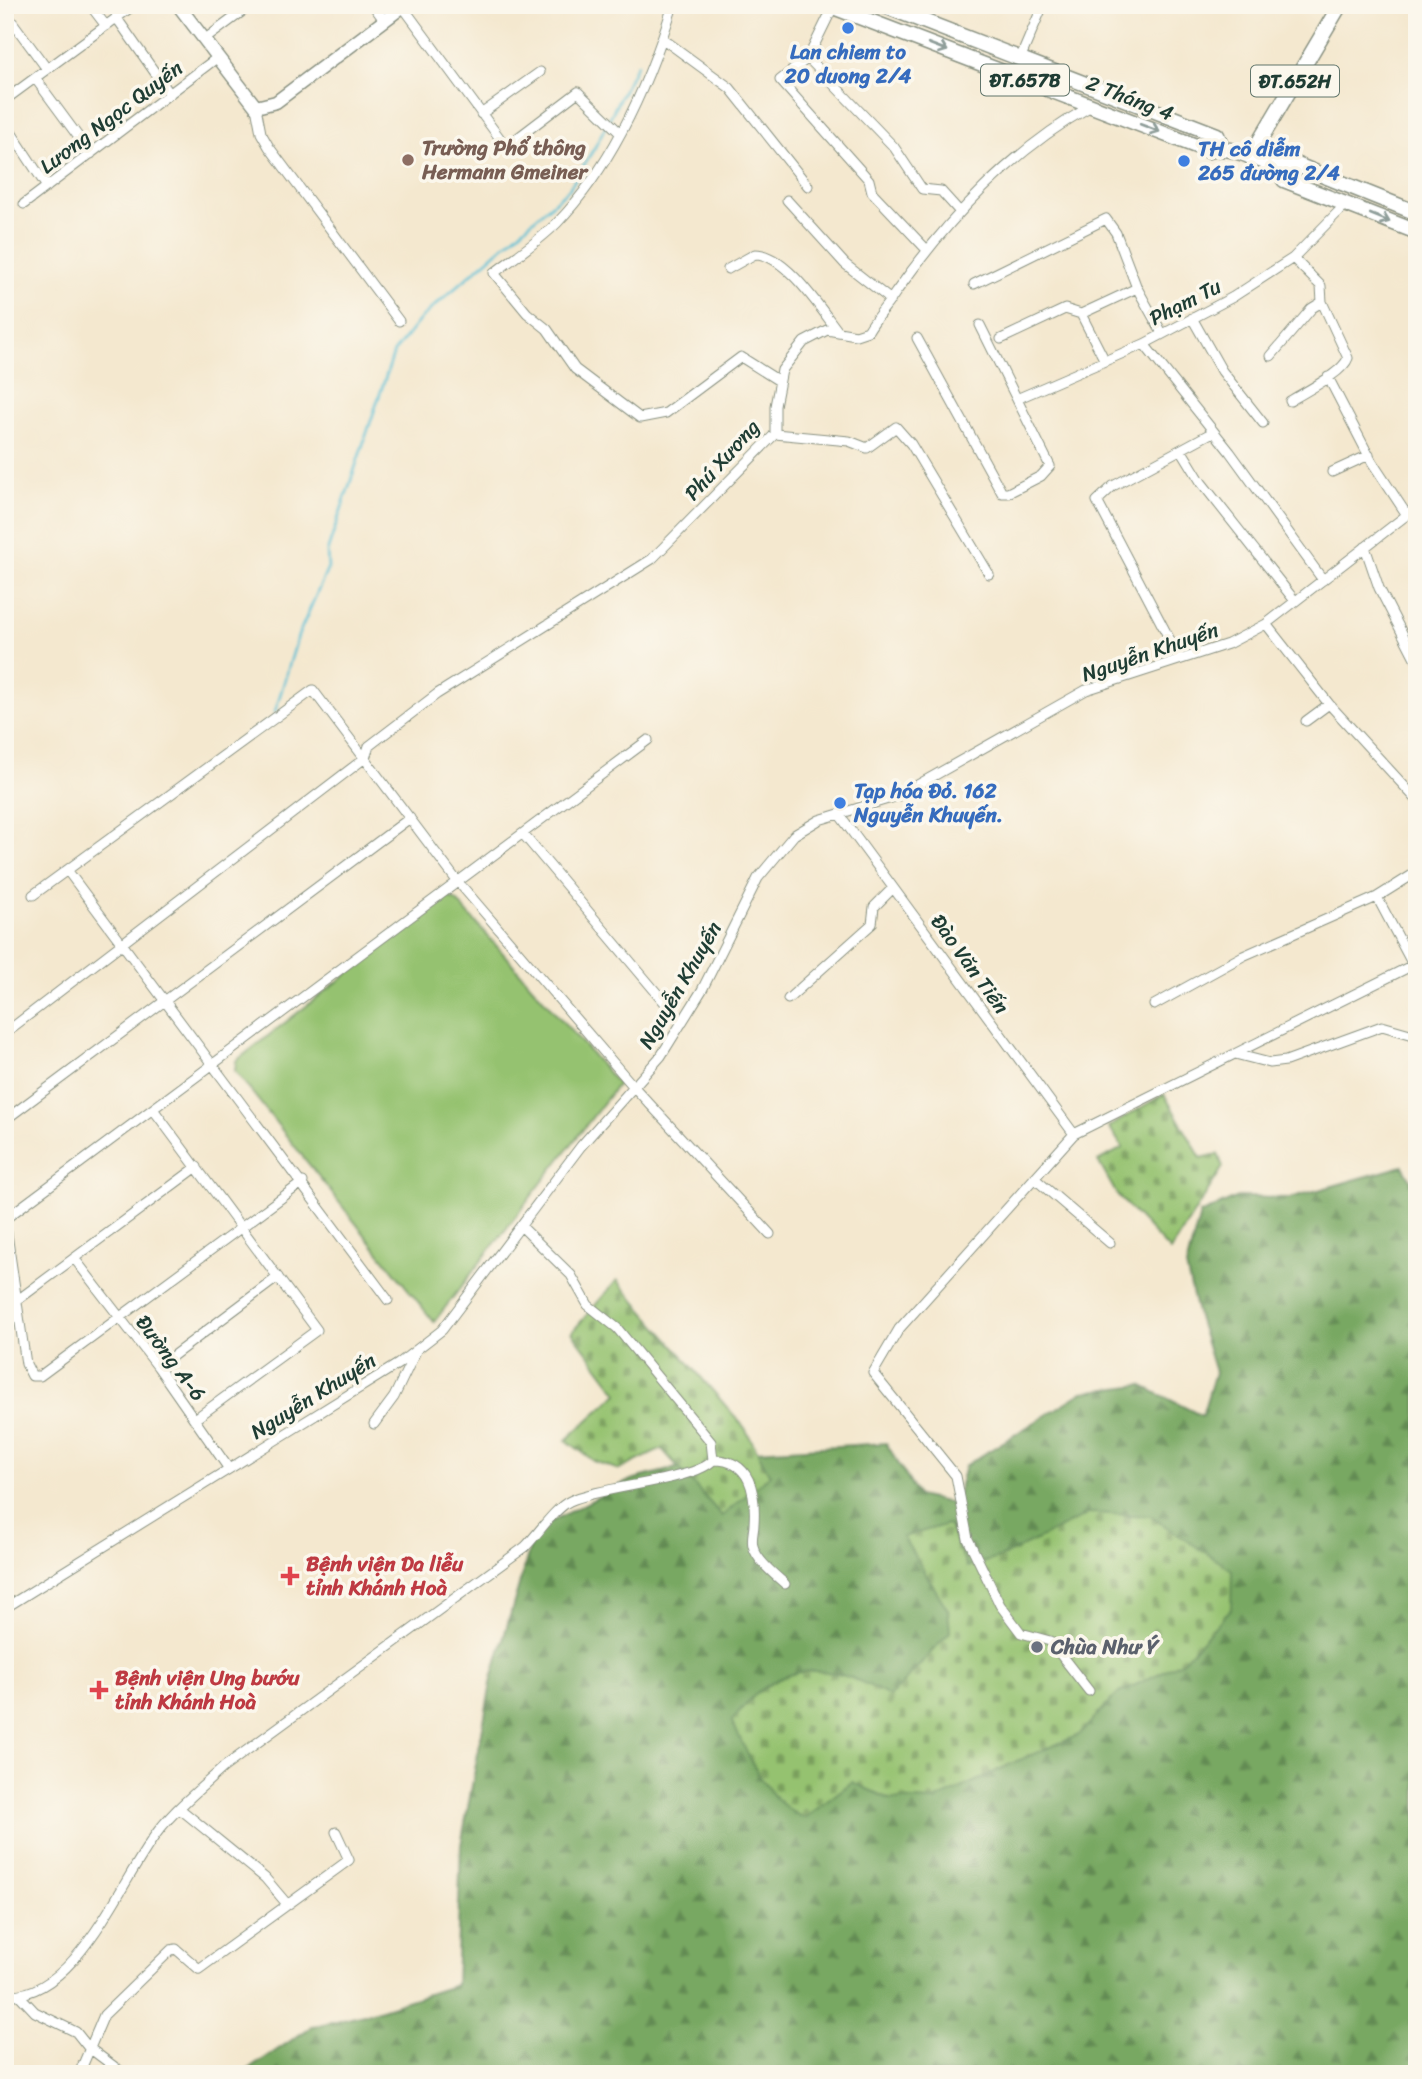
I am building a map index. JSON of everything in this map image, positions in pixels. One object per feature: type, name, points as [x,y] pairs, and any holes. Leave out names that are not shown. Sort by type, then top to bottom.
[{"type":"main road","name":"2 Tháng 4","points":[[882,5],[1217,135],[1222,146]]},
{"type":"main road","name":"ĐT.652H","points":[[1250,157],[1340,5]]},
{"type":"main road","name":"2 Tháng 4","points":[[831,6],[1209,151],[1222,146],[1278,167],[1292,163],[1417,212]]},
{"type":"main road","name":"2 Tháng 4","points":[[1278,167],[1284,180],[1417,232]]},
{"type":"street","points":[[90,5],[106,26]]},
{"type":"street","points":[[5,100],[134,5]]},
{"type":"street","points":[[178,5],[256,107],[261,133],[269,147],[399,321]]},
{"type":"street","points":[[204,40],[251,5]]},
{"type":"street","points":[[373,5],[384,20]]},
{"type":"street","points":[[673,5],[663,39],[620,133],[573,206],[540,238],[494,273],[527,313],[547,329],[575,369],[640,418],[666,413],[741,358],[779,381]]},
{"type":"street","points":[[1020,59],[1042,5]]},
{"type":"street","points":[[256,107],[276,102],[404,6],[500,141],[508,145],[578,92],[620,133]]},
{"type":"street","points":[[831,6],[808,58],[780,80],[869,180],[872,192],[927,250]]},
{"type":"street","points":[[5,12],[47,69]]},
{"type":"street","points":[[116,18],[170,94]]},
{"type":"street","points":[[663,39],[730,88],[808,186]]},
{"type":"street","name":"Lương Ngọc Quyến","points":[[24,204],[218,57]]},
{"type":"street","points":[[808,58],[894,147],[922,189],[941,191],[960,212]]},
{"type":"street","points":[[481,114],[540,72]]},
{"type":"street","points":[[35,78],[91,153]]},
{"type":"street","name":"Phú Xương","points":[[5,1033],[365,758],[369,746],[437,694],[652,559],[775,434],[779,381],[795,350],[816,335],[837,330],[862,335],[927,250],[960,212],[1033,144],[1058,124],[1091,106]]},
{"type":"street","points":[[5,123],[47,187]]},
{"type":"street","points":[[787,200],[845,264],[891,300]]},
{"type":"street","name":"Phạm Tu","points":[[1019,398],[1144,344],[1233,297],[1293,258],[1346,204]]},
{"type":"street","points":[[974,284],[1102,218],[1109,222],[1116,233],[1137,288],[1162,333]]},
{"type":"street","points":[[728,269],[755,254],[773,258],[807,292],[837,330]]},
{"type":"street","points":[[1290,401],[1347,363],[1348,358],[1322,302],[1321,286],[1293,258]]},
{"type":"street","points":[[1001,339],[1065,309],[1081,314],[1137,288]]},
{"type":"street","points":[[1271,356],[1312,308],[1322,302]]},
{"type":"street","points":[[1081,314],[1104,359]]},
{"type":"street","points":[[1192,318],[1222,371],[1263,423]]},
{"type":"street","points":[[917,338],[1002,493],[1041,476],[1050,466],[1019,398],[980,325]]},
{"type":"street","points":[[1144,344],[1322,580]]},
{"type":"street","points":[[1328,377],[1369,455],[1414,511]]},
{"type":"street","points":[[775,434],[849,441],[867,448],[896,427],[911,444],[989,574]]},
{"type":"street","points":[[1180,659],[1097,501],[1122,481],[1213,432]]},
{"type":"street","points":[[1182,451],[1200,482],[1296,601]]},
{"type":"street","points":[[1332,472],[1369,455]]},
{"type":"street","name":"Nguyễn Khuyến","points":[[5,1608],[417,1350],[442,1330],[582,1146],[661,1056],[682,1023],[770,860],[807,827],[898,796],[1086,690],[1228,644],[1266,624],[1414,511]]},
{"type":"street","points":[[1365,547],[1379,588],[1415,657]]},
{"type":"street","points":[[1266,624],[1329,704],[1417,800]]},
{"type":"street","points":[[33,895],[313,690],[458,882],[634,1087],[770,1234]]},
{"type":"street","points":[[1306,721],[1329,704]]},
{"type":"street","points":[[303,1182],[40,1376],[32,1376],[26,1364],[15,1302],[5,1220],[648,740]]},
{"type":"street","name":"Đào Văn Tiến","points":[[839,814],[1074,1134]]},
{"type":"street","points":[[5,1120],[410,818]]},
{"type":"street","points":[[523,834],[682,1023]]},
{"type":"street","points":[[67,870],[303,1182],[388,1300]]},
{"type":"street","points":[[1154,1005],[1243,956],[1377,897],[1417,872]]},
{"type":"street","points":[[788,999],[872,924],[874,907],[893,888]]},
{"type":"street","points":[[1089,1691],[1050,1641],[1021,1633],[1000,1605],[968,1539],[956,1476],[873,1373],[899,1329],[1074,1134],[1415,964],[1377,897]]},
{"type":"street","points":[[1235,1054],[1270,1063],[1286,1061],[1382,1026],[1417,1036]]},
{"type":"street","points":[[153,1109],[317,1330],[195,1419]]},
{"type":"street","points":[[15,1302],[197,1167]]},
{"type":"street","points":[[1034,1178],[1110,1243]]},
{"type":"street","points":[[521,1226],[571,1275],[594,1312],[617,1328],[635,1349],[711,1442],[713,1460]]},
{"type":"street","name":"Đường A-6","points":[[74,1258],[158,1367],[229,1469]]},
{"type":"street","points":[[158,1367],[278,1278]]},
{"type":"street","points":[[374,1423],[394,1397],[417,1350]]},
{"type":"street","points":[[5,1995],[20,1996],[45,1984],[83,1948],[138,1859],[179,1808],[225,1767],[525,1547],[562,1506],[584,1496],[691,1474],[713,1460],[734,1463],[750,1479],[754,1497],[753,1546],[766,1565],[785,1584]]},
{"type":"street","points":[[179,1808],[265,1878],[287,1904]]},
{"type":"street","points":[[79,2074],[88,2047],[110,2007],[171,1950],[176,1949],[199,1969],[349,1860],[336,1832]]},
{"type":"street","points":[[20,1996],[35,2012],[76,2032],[88,2047],[124,2074]]},
{"type":"green space","points":[[447,896],[457,901],[618,1084],[434,1322],[235,1071],[236,1061]]},
{"type":"green space","points":[[1164,1094],[1201,1158],[1218,1154],[1223,1167],[1170,1251],[1117,1195],[1098,1161],[1123,1148],[1109,1127]]},
{"type":"green space","points":[[1403,1166],[1417,1190],[1417,2074],[242,2074],[311,2027],[372,2012],[456,1985],[461,1845],[492,1678],[532,1540],[540,1527],[631,1480],[738,1452],[886,1443],[918,1496],[955,1504],[965,1466],[1083,1392],[1141,1385],[1202,1416],[1215,1372],[1186,1267],[1200,1214],[1238,1197],[1290,1198]]},
{"type":"green space","points":[[617,1280],[745,1428],[770,1475],[722,1516],[662,1449],[619,1470],[594,1461],[566,1440],[618,1393],[572,1332]]},
{"type":"green space","points":[[1091,1513],[1150,1516],[1232,1570],[1231,1609],[1182,1662],[1117,1694],[1079,1735],[1017,1761],[935,1801],[889,1799],[852,1782],[805,1818],[780,1802],[769,1790],[752,1763],[732,1721],[749,1701],[785,1676],[805,1672],[845,1676],[890,1697],[950,1632],[948,1610],[903,1537],[948,1524],[967,1567],[999,1558]]},
{"type":"waterway","points":[[275,712],[298,636],[328,568],[327,552],[394,352],[422,317],[569,189],[595,147],[637,64]]},
{"type":"place","name":"Lan chiem to 20 duong 2/4","points":[[848,28]]},
{"type":"place","name":"Trường Phổ thông Hermann Gmeiner","points":[[408,160]]},
{"type":"place","name":"TH cô diễm 265 đường 2/4","points":[[1184,161]]},
{"type":"place","name":"Tạp hóa Đỏ. 162 Nguyễn Khuyến.","points":[[840,803]]},
{"type":"place","name":"Bệnh viện Da liễu tỉnh Khánh Hoà","points":[[290,1576]]},
{"type":"place","name":"Chùa Như Ý","points":[[1037,1647]]},
{"type":"place","name":"Bệnh viện Ung bướu tỉnh Khánh Hoà","points":[[99,1690]]}]
